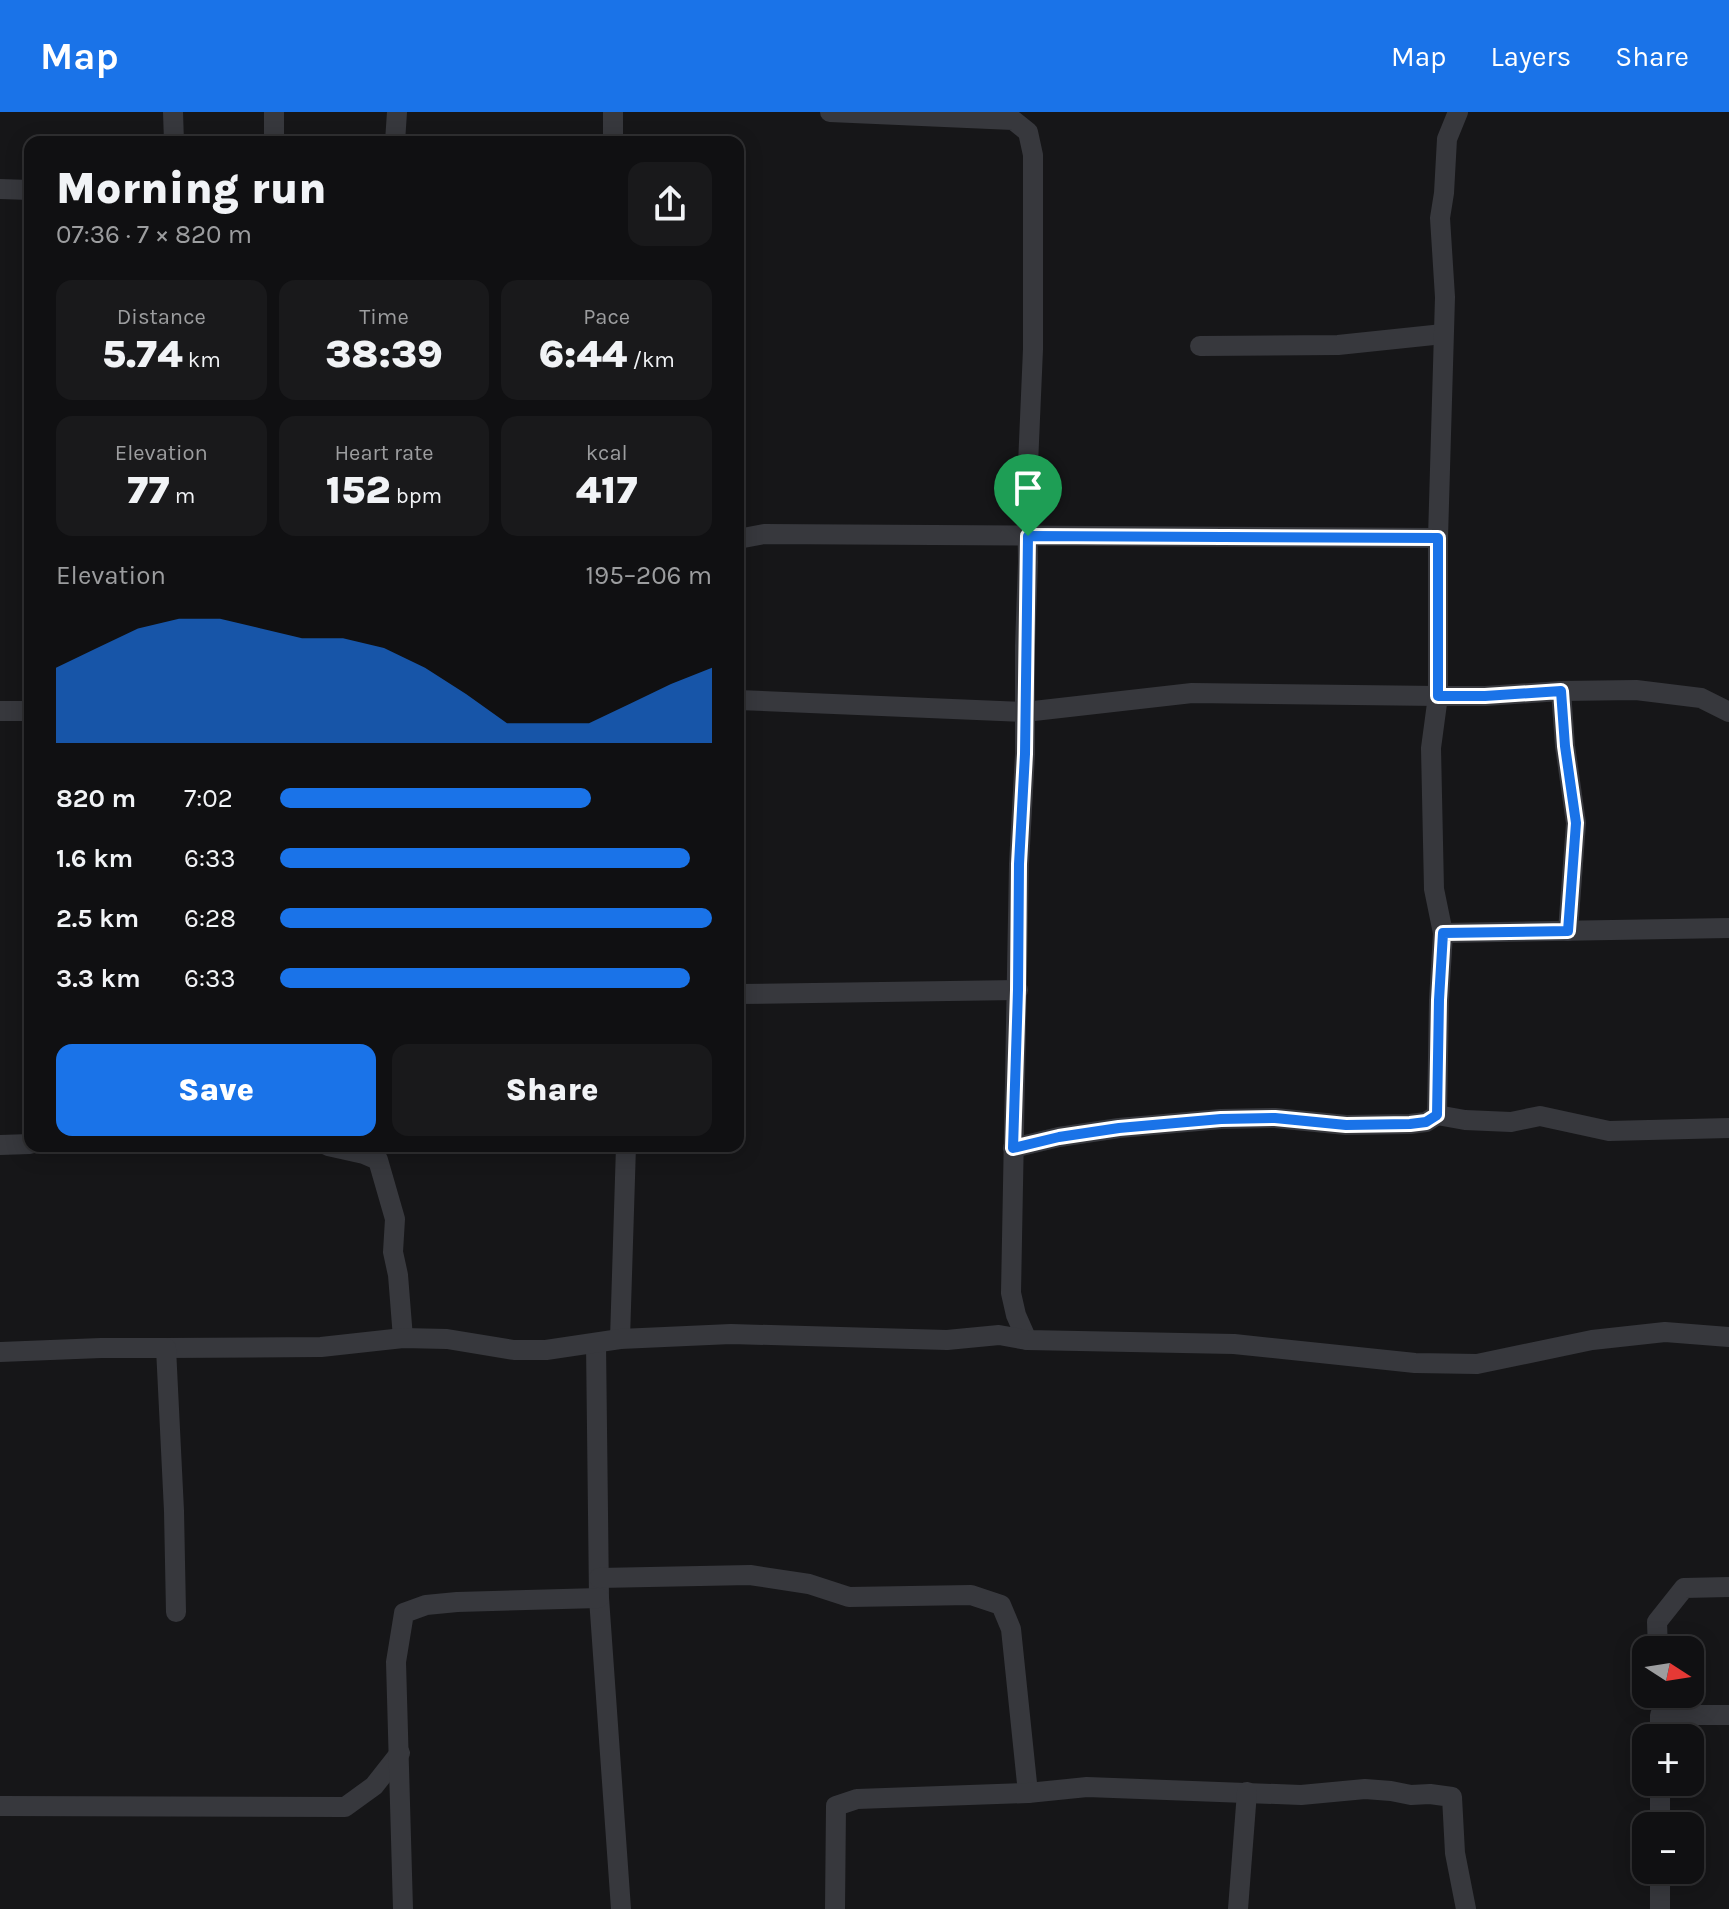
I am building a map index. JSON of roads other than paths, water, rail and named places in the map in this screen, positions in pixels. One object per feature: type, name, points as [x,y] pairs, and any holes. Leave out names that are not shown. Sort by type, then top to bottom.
[{"type":"street","points":[[173,112],[174,136]]},
{"type":"street","points":[[274,112],[274,136]]},
{"type":"street","points":[[395,136],[397,112]]},
{"type":"street","points":[[613,112],[613,136]]},
{"type":"street","points":[[830,112],[1013,120],[1028,132],[1033,155],[1033,349],[1027,488],[1025,754],[1019,864],[1011,1293],[1027,1340]]},
{"type":"street","points":[[1437,1115],[1443,933],[1434,889],[1431,748],[1438,696],[1438,538],[1445,297],[1440,218],[1447,139],[1458,112]]},
{"type":"street","points":[[0,189],[24,190]]},
{"type":"street","points":[[1200,346],[1338,345],[1443,334]]},
{"type":"street","points":[[744,538],[764,534],[1438,538]]},
{"type":"street","points":[[744,700],[1025,712],[1192,693],[1485,696],[1636,690],[1701,698],[1727,709]]},
{"type":"street","points":[[1561,691],[1576,823],[1568,931]]},
{"type":"street","points":[[0,711],[24,711]]},
{"type":"street","points":[[1443,933],[1729,928]]},
{"type":"street","points":[[744,994],[1018,990]]},
{"type":"street","points":[[1013,1148],[1059,1137],[1221,1119],[1275,1118],[1362,1125],[1426,1122],[1437,1115],[1511,1122],[1540,1116],[1609,1131],[1729,1128]]},
{"type":"street","points":[[0,1145],[24,1144]]},
{"type":"street","points":[[355,1152],[378,1160],[395,1219],[393,1252],[403,1338]]},
{"type":"street","points":[[620,1339],[626,1152]]},
{"type":"street","points":[[0,1352],[101,1348],[321,1347],[403,1338],[447,1339],[514,1350],[546,1350],[620,1339],[731,1334],[947,1340],[999,1335],[1027,1340],[1234,1344],[1415,1363],[1477,1364],[1592,1340],[1665,1332],[1729,1337]]},
{"type":"street","points":[[596,1343],[599,1588],[621,1909]]},
{"type":"street","points":[[166,1348],[176,1612]]},
{"type":"street","points":[[403,1909],[396,1662],[404,1613],[426,1605],[750,1575],[809,1584],[849,1597],[971,1595],[1001,1605],[1011,1629],[1028,1793]]},
{"type":"street","points":[[1658,1636],[1657,1622],[1684,1588],[1729,1587]]},
{"type":"street","points":[[1660,1708],[1660,1724]]},
{"type":"street","points":[[1660,1715],[1729,1715]]},
{"type":"street","points":[[0,1806],[345,1807],[374,1786],[400,1753]]},
{"type":"street","points":[[835,1909],[836,1806],[857,1799],[1028,1793],[1087,1787],[1301,1795],[1365,1789],[1452,1797],[1455,1853],[1466,1909]]},
{"type":"street","points":[[1238,1909],[1247,1792]]},
{"type":"street","points":[[1660,1884],[1660,1909]]}]
